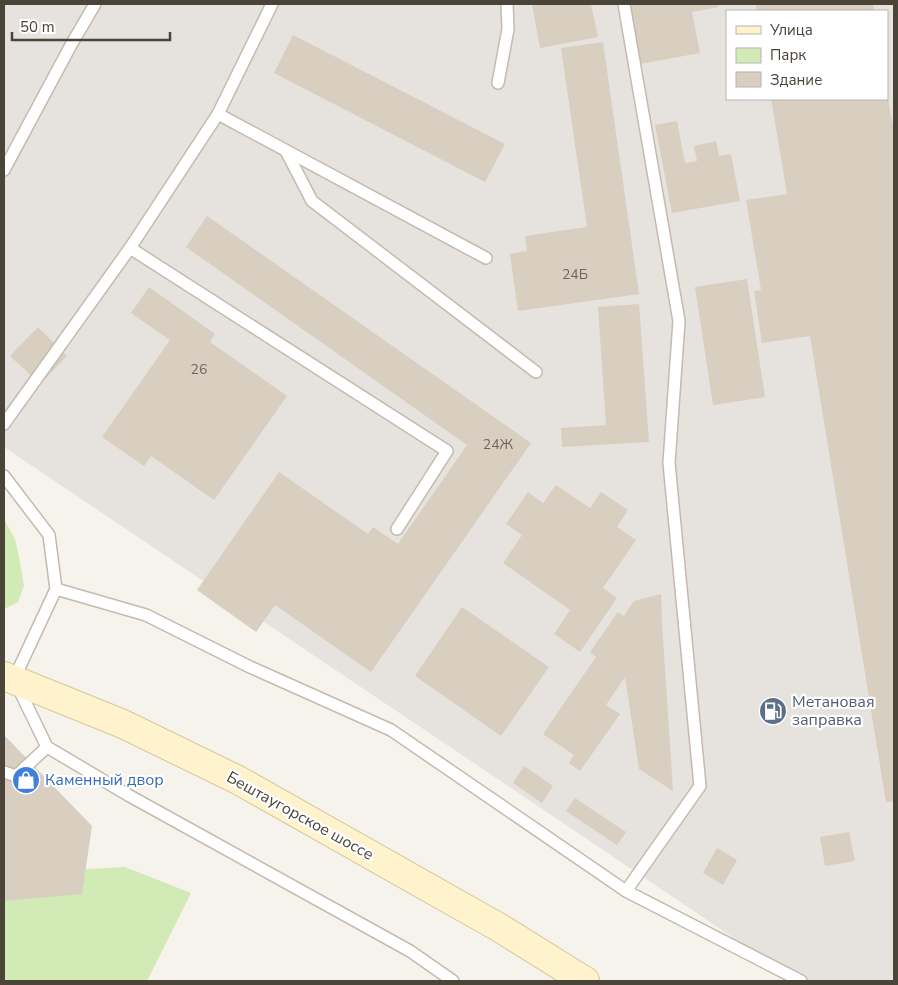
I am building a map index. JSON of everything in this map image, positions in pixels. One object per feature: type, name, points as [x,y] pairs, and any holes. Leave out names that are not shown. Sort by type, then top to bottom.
[{"type":"main road","name":"Бештаугорское шоссе","points":[[9,677],[123,724],[238,780],[500,928],[585,981]]},
{"type":"lane","points":[[4,170],[95,4]]},
{"type":"lane","points":[[4,424],[130,248],[218,114],[272,4]]},
{"type":"lane","points":[[498,84],[508,29],[507,4]]},
{"type":"lane","points":[[624,4],[678,321],[669,463],[700,786],[626,890]]},
{"type":"lane","points":[[218,114],[486,258]]},
{"type":"lane","points":[[286,151],[312,201],[536,372]]},
{"type":"lane","points":[[130,248],[447,450],[397,529]]},
{"type":"lane","points":[[4,476],[49,535],[56,589],[9,677],[47,747],[128,795],[410,951],[453,981]]},
{"type":"lane","points":[[56,589],[146,615],[250,667],[392,730],[626,890],[801,981]]},
{"type":"lane","points":[[4,772],[16,776],[47,747]]},
{"type":"shaded area","points":[[4,4],[894,4],[894,981],[798,981],[4,447]]},
{"type":"green space","points":[[4,519],[15,539],[24,586],[18,602],[4,609]]},
{"type":"green space","points":[[125,867],[191,893],[147,981],[4,981],[4,874]]},
{"type":"building","points":[[532,4],[591,4],[598,37],[540,48]]},
{"type":"building","points":[[628,4],[718,4],[719,7],[692,12],[700,53],[640,64]]},
{"type":"building","points":[[756,4],[873,4],[874,10],[757,10]]},
{"type":"building","points":[[293,35],[505,144],[485,182],[274,73]]},
{"type":"building","points":[[603,42],[639,294],[518,311],[510,254],[527,251],[525,236],[587,227],[561,48]]},
{"type":"building","points":[[888,99],[894,132],[894,801],[886,802],[810,336],[762,343],[754,291],[761,290],[746,200],[787,194],[771,100]]},
{"type":"building","points":[[677,121],[685,163],[697,161],[694,146],[716,141],[719,156],[731,154],[740,201],[672,213],[655,125]]},
{"type":"building","points":[[207,216],[531,443],[371,672],[275,605],[256,632],[197,590],[279,472],[368,534],[373,527],[398,544],[467,445],[186,247]]},
{"type":"building","points":[[747,279],[765,397],[713,405],[695,287]]},
{"type":"building","points":[[149,287],[215,334],[210,342],[287,396],[214,500],[151,456],[144,466],[102,437],[170,340],[131,313]]},
{"type":"building","points":[[639,304],[649,442],[562,447],[561,428],[606,425],[598,307]]},
{"type":"building","points":[[38,327],[67,356],[40,384],[10,356]]},
{"type":"building","points":[[556,485],[590,508],[601,492],[628,510],[617,527],[636,540],[603,588],[617,598],[580,652],[554,634],[570,610],[503,563],[522,535],[506,524],[528,492],[543,503]]},
{"type":"building","points":[[661,594],[673,791],[639,769],[625,677],[606,705],[620,714],[580,771],[569,763],[574,755],[543,734],[596,657],[590,652],[618,612],[624,616],[634,601]]},
{"type":"building","points":[[462,607],[549,667],[501,736],[415,676]]},
{"type":"building","name":"Каменный двор","points":[[4,735],[92,826],[82,894],[4,901]]},
{"type":"building","points":[[524,766],[553,786],[542,803],[513,783]]},
{"type":"building","points":[[575,798],[626,832],[617,845],[566,811]]},
{"type":"building","points":[[849,832],[855,861],[825,866],[820,837]]},
{"type":"building","points":[[717,848],[737,860],[723,885],[703,873]]},
{"type":"place","name":"Метановая заправка","points":[[773,711]]},
{"type":"place","name":"Каменный двор","points":[[26,780]]}]
